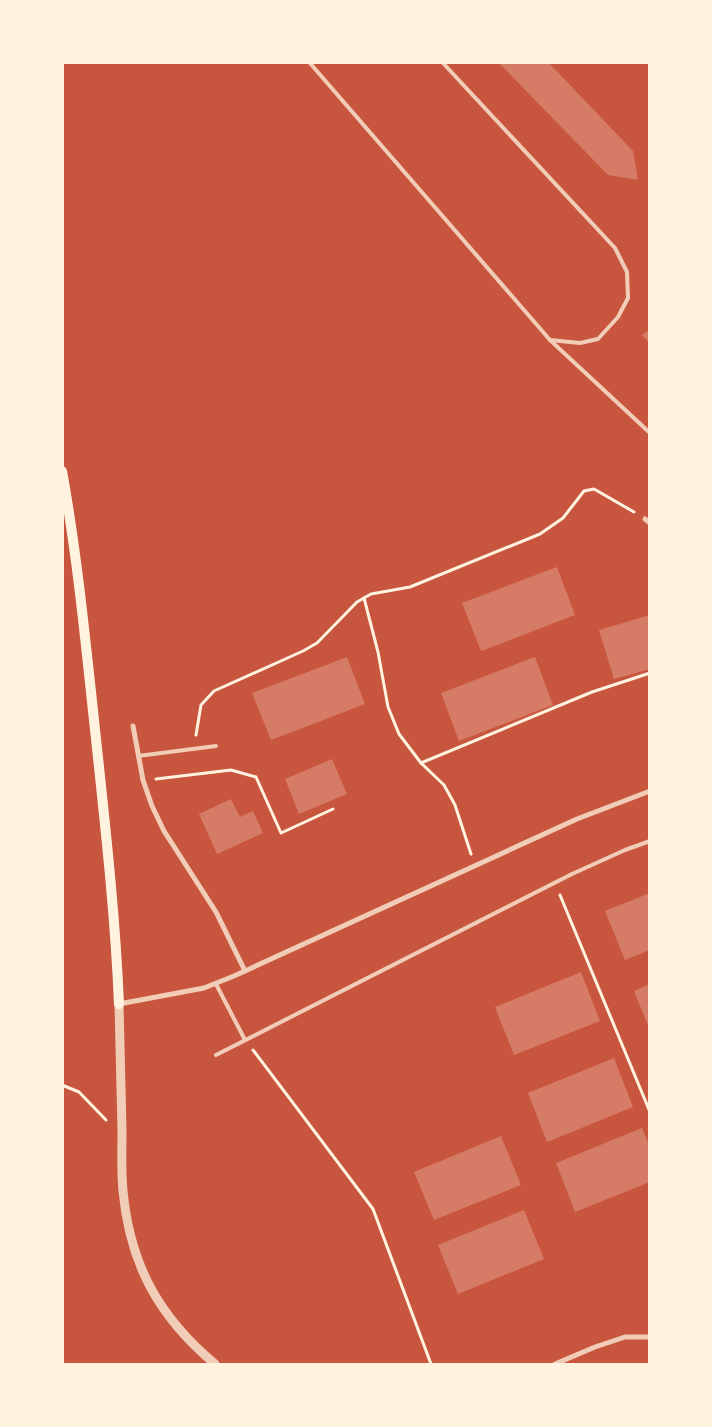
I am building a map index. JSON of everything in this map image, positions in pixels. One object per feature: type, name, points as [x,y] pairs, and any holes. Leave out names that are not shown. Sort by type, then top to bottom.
[{"type":"main road","points":[[62,471],[81,595],[109,853],[116,927],[119,1004]]},
{"type":"street","points":[[133,726],[143,780],[152,806],[164,831],[216,912],[245,971]]},
{"type":"street","points":[[215,1364],[179,1330],[150,1289],[138,1261],[127,1222],[122,1190],[119,1004],[216,984],[578,819],[650,791]]},
{"type":"street","points":[[555,1364],[625,1337],[650,1337]]},
{"type":"lane","points":[[308,62],[550,340],[650,433]]},
{"type":"lane","points":[[442,62],[615,248],[627,272],[628,298],[618,318],[598,339],[580,343],[550,340]]},
{"type":"lane","points":[[138,756],[216,746]]},
{"type":"lane","points":[[216,1055],[555,883],[625,850],[650,841]]},
{"type":"lane","points":[[216,984],[245,1040]]},
{"type":"path","points":[[195,749],[196,730],[201,704],[214,690],[317,643],[356,602],[371,594],[410,587],[540,534],[564,518],[584,490],[594,489],[647,521]]},
{"type":"path","points":[[364,598],[378,652],[388,707],[399,734],[421,763],[444,784],[455,805],[475,866]]},
{"type":"path","points":[[421,763],[592,692],[650,673]]},
{"type":"path","points":[[143,780],[231,770],[256,777],[282,833],[332,809]]},
{"type":"path","points":[[555,883],[650,1112]]},
{"type":"path","points":[[245,1040],[373,1208],[431,1364]]},
{"type":"path","points":[[62,1085],[79,1092],[122,1136]]},
{"type":"building","points":[[498,62],[548,62],[633,151],[638,180],[608,175]]},
{"type":"building","points":[[650,329],[650,344],[642,335]]},
{"type":"building","points":[[557,567],[575,615],[481,651],[462,603]]},
{"type":"building","points":[[650,615],[650,669],[614,679],[599,630]]},
{"type":"building","points":[[347,657],[365,704],[271,740],[252,693]]},
{"type":"building","points":[[535,657],[553,705],[459,741],[441,693]]},
{"type":"building","points":[[332,759],[347,794],[299,814],[285,779]]},
{"type":"building","points":[[231,799],[240,817],[253,811],[263,833],[217,854],[199,814]]},
{"type":"building","points":[[650,893],[650,950],[625,960],[605,911]]},
{"type":"building","points":[[581,972],[600,1021],[514,1055],[495,1007]]},
{"type":"building","points":[[650,984],[650,1028],[649,1028],[634,991]]},
{"type":"building","points":[[614,1058],[633,1107],[547,1142],[528,1093]]},
{"type":"building","points":[[642,1128],[650,1147],[650,1182],[575,1212],[556,1163]]},
{"type":"building","points":[[501,1136],[521,1185],[434,1220],[414,1172]]},
{"type":"building","points":[[524,1210],[544,1259],[458,1294],[438,1245]]}]
